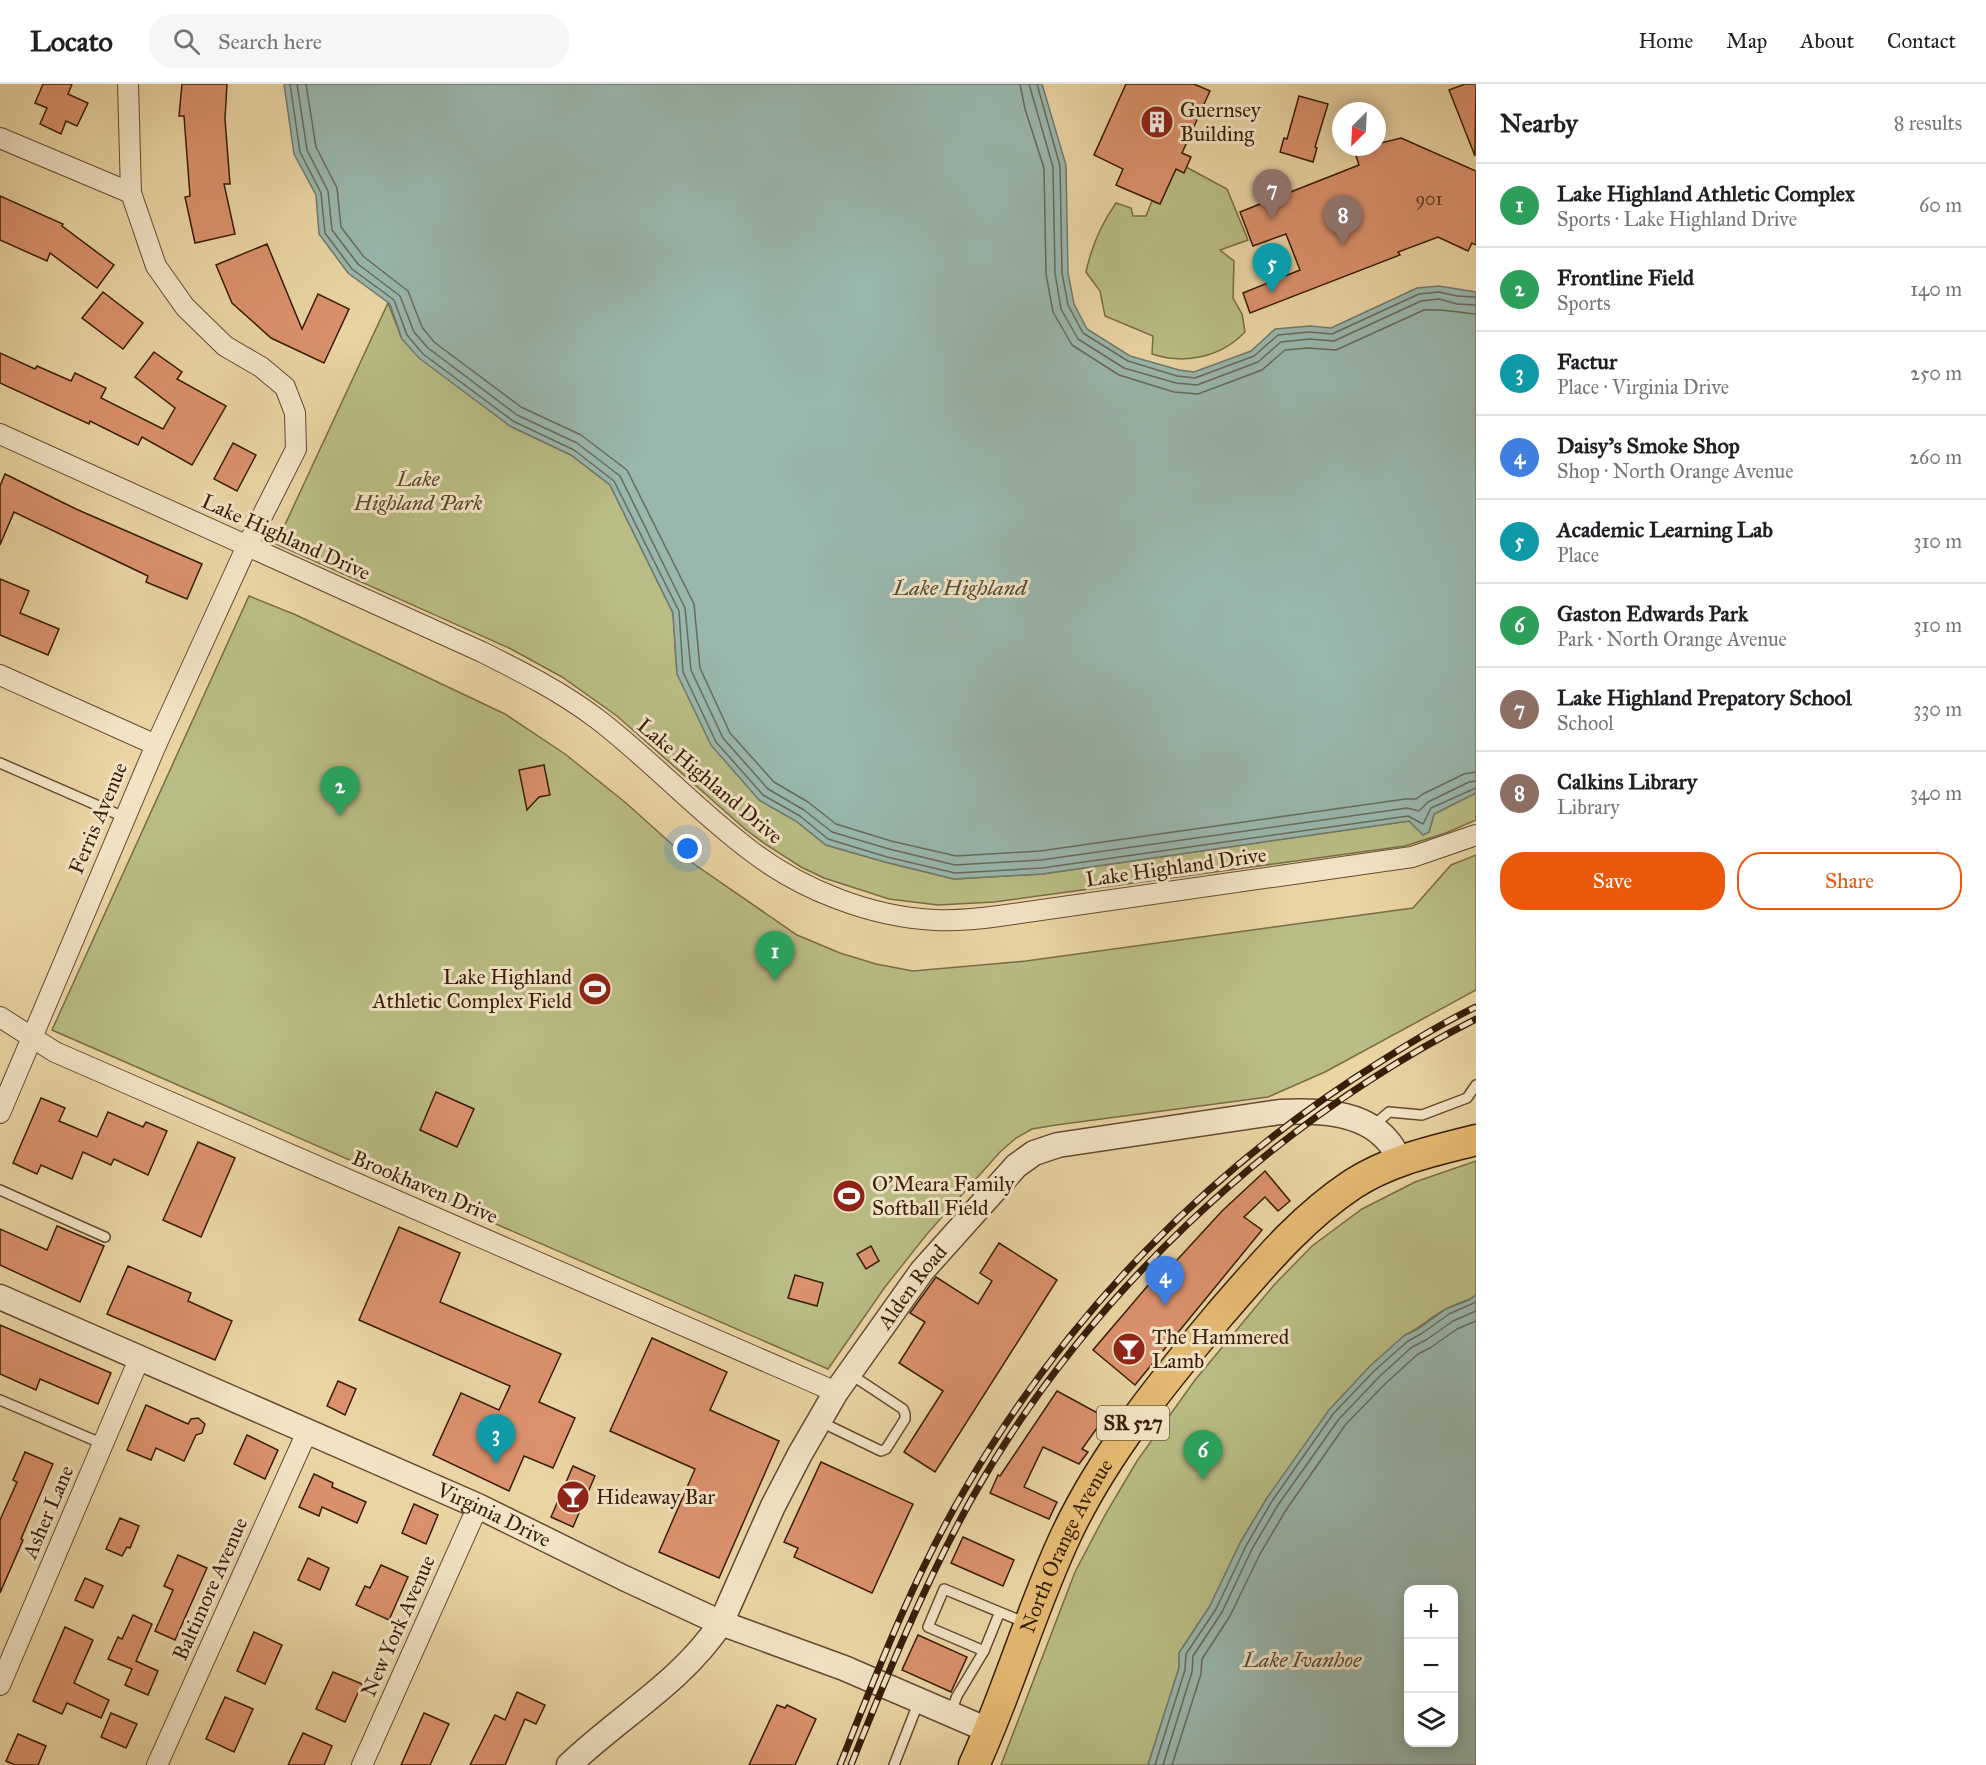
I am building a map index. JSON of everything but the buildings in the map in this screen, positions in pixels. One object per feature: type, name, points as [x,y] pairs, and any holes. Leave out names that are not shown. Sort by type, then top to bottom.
[{"type":"main road","name":"North Orange Avenue","points":[[974,1765],[990,1731],[1059,1550],[1094,1482],[1136,1420],[1200,1338],[1279,1245],[1316,1212],[1354,1184],[1400,1160],[1476,1140]]},
{"type":"street","name":"Ferris Avenue","points":[[0,1113],[156,745],[247,546],[296,449],[295,413],[285,387],[261,367],[225,346],[185,307],[156,266],[131,193],[128,84]]},
{"type":"street","points":[[0,138],[131,193]]},
{"type":"street","name":"Lake Highland Drive","points":[[0,434],[482,652],[530,676],[567,697],[629,744],[752,852],[782,872],[813,888],[873,909],[935,920],[966,920],[999,916],[1412,858],[1476,835]]},
{"type":"street","points":[[0,675],[156,745]]},
{"type":"street","name":"Brookhaven Drive","points":[[0,1017],[55,1052],[87,1066],[842,1382]]},
{"type":"street","name":"Alden Road","points":[[578,1762],[661,1691],[710,1640],[721,1623],[773,1506],[842,1382],[922,1271],[1016,1166],[1034,1153],[1058,1145],[1280,1112],[1306,1111],[1342,1115],[1361,1122],[1388,1140],[1400,1160]]},
{"type":"street","name":"Virginia Drive","points":[[0,1297],[478,1506],[721,1623],[844,1668],[990,1731]]},
{"type":"street","name":"Asher Lane","points":[[0,1685],[140,1357]]},
{"type":"street","name":"Baltimore Avenue","points":[[163,1763],[307,1432]]},
{"type":"street","name":"New York Avenue","points":[[362,1765],[478,1506]]},
{"type":"lane","points":[[0,763],[124,817]]},
{"type":"lane","points":[[1371,1128],[1389,1112],[1422,1114],[1467,1098],[1476,1085]]},
{"type":"lane","points":[[0,1190],[105,1237]]},
{"type":"lane","points":[[819,1420],[881,1451],[886,1449],[904,1419],[903,1409],[842,1382]]},
{"type":"lane","points":[[0,1400],[103,1444]]},
{"type":"lane","points":[[984,1651],[928,1627],[944,1590],[999,1614],[1029,1624]]},
{"type":"lane","points":[[950,1714],[957,1696],[984,1651],[999,1614]]},
{"type":"lane","points":[[894,1765],[919,1701]]},
{"type":"green space","points":[[1186,167],[1227,189],[1248,240],[1220,250],[1234,261],[1233,298],[1242,314],[1245,332],[1225,348],[1214,353],[1177,359],[1152,354],[1153,336],[1105,316],[1100,291],[1086,272],[1098,236],[1116,203],[1131,208],[1133,216],[1146,216],[1152,201],[1160,204],[1176,169],[1184,172]]},
{"type":"green space","name":"Lake Highland Park","points":[[388,303],[402,339],[510,426],[571,455],[610,485],[673,613],[677,674],[759,800],[796,821],[826,845],[954,879],[1042,874],[1409,821],[1423,834],[1429,832],[1434,814],[1476,793],[1476,820],[1446,833],[1405,846],[994,902],[938,905],[889,899],[824,878],[801,867],[745,829],[617,716],[562,677],[511,649],[276,544]]},
{"type":"green space","points":[[249,596],[296,615],[505,714],[565,754],[626,803],[694,864],[797,935],[840,953],[876,964],[913,971],[1026,961],[1413,908],[1451,865],[1476,855],[1476,990],[1325,1072],[1268,1097],[1056,1125],[1032,1129],[1016,1138],[1000,1152],[927,1234],[885,1287],[828,1369],[52,1030]]},
{"type":"green space","points":[[1476,1161],[1476,1295],[1435,1315],[1405,1335],[1267,1498],[1240,1543],[1210,1606],[1179,1653],[1179,1668],[1148,1765],[1001,1765],[1075,1572],[1137,1461],[1195,1380],[1274,1285],[1312,1246],[1362,1209],[1415,1182]]},
{"type":"water","name":"Lake Highland","points":[[284,84],[1042,84],[1066,165],[1068,273],[1074,304],[1087,329],[1130,356],[1194,372],[1251,351],[1275,329],[1310,326],[1331,328],[1417,288],[1439,286],[1476,292],[1476,793],[1434,814],[1429,832],[1423,835],[1409,821],[1042,874],[954,879],[826,845],[796,821],[759,800],[711,745],[677,674],[673,613],[610,485],[571,455],[510,426],[419,358],[402,339],[390,304],[348,273],[319,234],[316,195],[294,154]]},
{"type":"water","name":"Lake Ivanhoe","points":[[1476,1295],[1476,1765],[1148,1765],[1179,1668],[1179,1653],[1210,1606],[1240,1543],[1267,1498],[1329,1410],[1370,1366],[1405,1335],[1418,1329],[1446,1309]]},
{"type":"railway","points":[[840,1765],[912,1591],[964,1491],[1004,1427],[1048,1365],[1096,1306],[1147,1250],[1201,1197],[1259,1147],[1320,1102],[1383,1060],[1476,1007]]},
{"type":"railway","points":[[851,1765],[907,1631],[954,1532],[1017,1426],[1069,1354],[1126,1286],[1189,1223],[1256,1164],[1326,1110],[1400,1061],[1476,1019]]},
{"type":"place","name":"Guernsey Building","points":[[1157,122]]},
{"type":"place","name":"Lake Highland Prepatory School","points":[[1272,219]]},
{"type":"place","name":"Calkins Library","points":[[1343,245]]},
{"type":"place","name":"Academic Learning Lab","points":[[1272,293]]},
{"type":"place","name":"Frontline Field","points":[[340,816]]},
{"type":"place","name":"Lake Highland Athletic Complex","points":[[775,981]]},
{"type":"place","name":"Lake Highland Athletic Complex Field","points":[[595,989]]},
{"type":"place","name":"O’Meara Family Softball Field","points":[[849,1196]]},
{"type":"place","name":"Daisy's Smoke Shop","points":[[1165,1306]]},
{"type":"place","name":"The Hammered Lamb","points":[[1129,1349]]},
{"type":"place","name":"Factur","points":[[496,1464]]},
{"type":"place","name":"Gaston Edwards Park","points":[[1203,1480]]},
{"type":"place","name":"Hideaway Bar","points":[[573,1497]]}]
